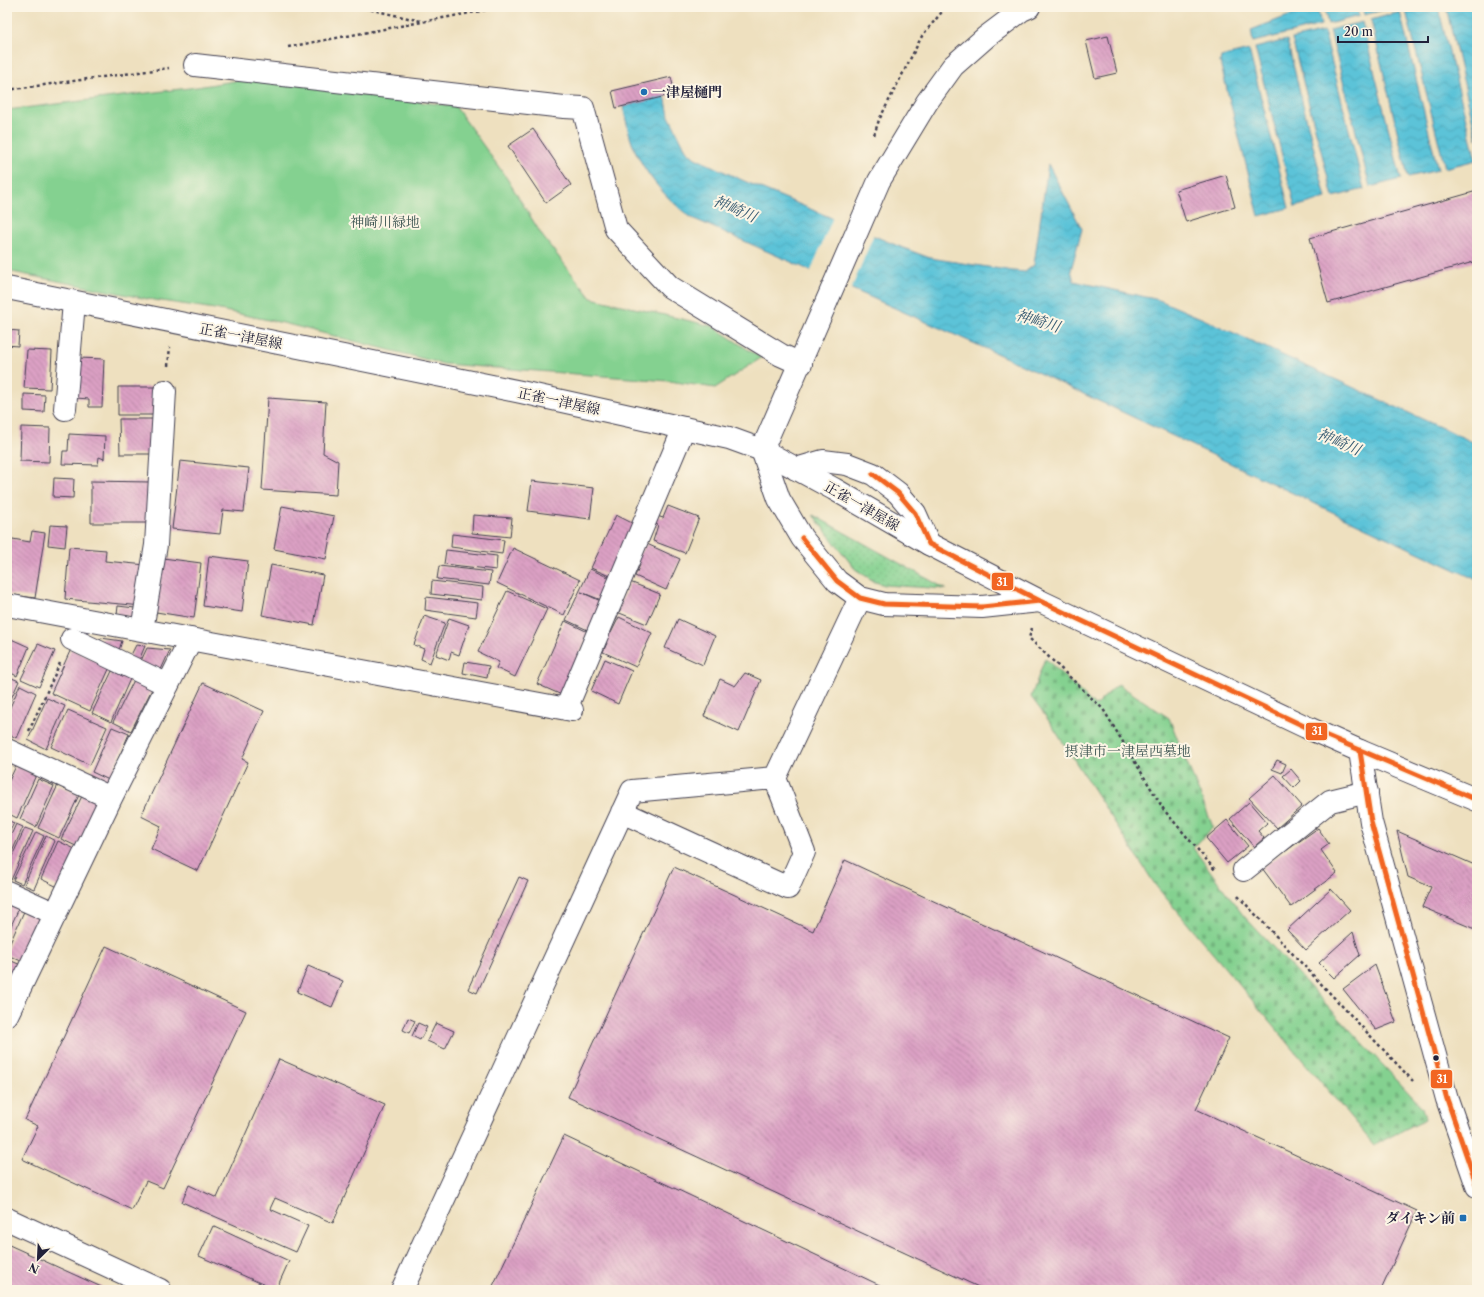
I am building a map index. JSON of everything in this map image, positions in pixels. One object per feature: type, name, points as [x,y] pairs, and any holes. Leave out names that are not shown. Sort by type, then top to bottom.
[{"type":"street","points":[[1029,7],[1022,10],[986,37],[953,66],[927,102],[879,181],[801,364],[762,450],[779,499],[802,538],[837,580],[860,598],[884,604],[982,607],[1040,600]]},
{"type":"street","points":[[195,65],[583,108],[616,229],[670,287],[781,355],[801,364]]},
{"type":"street","name":"正雀一津屋線","points":[[7,288],[513,391],[729,438],[762,450],[929,544],[1040,600],[1306,727],[1477,800]]},
{"type":"street","points":[[64,409],[74,302]]},
{"type":"street","points":[[142,630],[156,545],[165,390]]},
{"type":"street","points":[[7,605],[569,710],[684,428]]},
{"type":"street","points":[[796,469],[823,461],[847,464],[873,474],[898,492],[915,513],[929,544]]},
{"type":"street","points":[[622,812],[788,888],[804,852],[775,778],[860,598]]},
{"type":"street","points":[[72,639],[168,685]]},
{"type":"street","points":[[7,1015],[111,798],[191,639]]},
{"type":"street","points":[[1360,751],[1371,822],[1447,1099],[1477,1186]]},
{"type":"street","points":[[12,752],[111,798]]},
{"type":"street","points":[[402,1290],[632,791],[775,778]]},
{"type":"street","points":[[1244,870],[1330,801],[1367,792]]},
{"type":"street","points":[[7,892],[56,914]]},
{"type":"street","points":[[7,1219],[160,1290]]},
{"type":"path","points":[[359,7],[424,22]]},
{"type":"path","points":[[874,135],[879,120],[922,36],[946,7]]},
{"type":"path","points":[[165,390],[173,322]]},
{"type":"path","points":[[12,752],[72,639]]},
{"type":"green space","name":"神崎川緑地","points":[[258,77],[371,96],[455,106],[506,177],[543,237],[591,298],[712,326],[761,358],[715,388],[669,381],[444,364],[283,323],[215,309],[148,299],[7,271],[7,110],[197,87]]},
{"type":"green space","points":[[813,515],[946,589],[885,585],[875,582],[855,569]]},
{"type":"green space","name":"摂津市一津屋西墓地","points":[[1045,658],[1095,706],[1118,684],[1169,718],[1213,827],[1193,848],[1243,915],[1422,1107],[1425,1119],[1374,1145],[1156,886],[1049,721],[1031,697]]},
{"type":"water","points":[[1312,7],[1317,7],[1321,25],[1253,42],[1251,30]]},
{"type":"water","points":[[1324,7],[1356,7],[1359,16],[1328,24]]},
{"type":"water","points":[[1362,7],[1395,7],[1364,15]]},
{"type":"water","points":[[1422,7],[1438,7],[1476,160],[1445,168],[1406,11]]},
{"type":"water","points":[[1446,7],[1477,7],[1477,139]]},
{"type":"water","points":[[1400,12],[1438,170],[1408,177],[1371,20]]},
{"type":"water","points":[[1362,22],[1401,179],[1370,187],[1330,30]]},
{"type":"water","points":[[1324,31],[1364,189],[1333,197],[1292,39]]},
{"type":"water","points":[[1287,40],[1326,198],[1295,207],[1255,48]]},
{"type":"water","points":[[1249,50],[1289,208],[1259,216],[1220,62],[1221,57]]},
{"type":"water","name":"神崎川","points":[[665,95],[669,116],[686,150],[695,158],[744,181],[930,258],[1025,272],[1034,265],[1048,164],[1082,229],[1071,270],[1074,281],[1159,300],[1477,444],[1477,580],[998,354],[690,217],[664,193],[649,175],[632,143],[623,107]]},
{"type":"pier","points":[[833,217],[874,234],[850,292],[810,273]]},
{"type":"building","points":[[1108,36],[1117,73],[1095,78],[1086,41]]},
{"type":"building","name":"一津屋樋門","points":[[671,77],[675,94],[616,108],[612,91]]},
{"type":"building","points":[[533,129],[571,185],[546,203],[508,146]]},
{"type":"building","points":[[1226,175],[1235,207],[1186,222],[1176,190]]},
{"type":"building","points":[[1477,191],[1477,261],[1328,303],[1310,238]]},
{"type":"building","points":[[7,330],[19,331],[18,346],[7,345]]},
{"type":"building","points":[[27,350],[52,351],[50,389],[24,388]]},
{"type":"building","points":[[78,358],[104,359],[102,407],[89,407],[89,399],[76,398]]},
{"type":"building","points":[[118,387],[156,387],[156,415],[118,415]]},
{"type":"building","points":[[24,394],[45,395],[44,412],[24,411]]},
{"type":"building","points":[[268,398],[326,402],[323,453],[338,461],[336,495],[262,490]]},
{"type":"building","points":[[119,419],[157,419],[157,454],[120,454]]},
{"type":"building","points":[[21,427],[50,428],[49,462],[20,461]]},
{"type":"building","points":[[69,434],[105,436],[104,459],[99,457],[98,465],[62,464],[63,451],[68,451]]},
{"type":"building","points":[[180,461],[249,468],[244,512],[223,510],[220,534],[172,529]]},
{"type":"building","points":[[54,478],[74,479],[73,498],[53,497]]},
{"type":"building","points":[[91,481],[150,482],[150,523],[91,523]]},
{"type":"building","points":[[532,481],[594,488],[590,519],[528,511]]},
{"type":"building","points":[[282,506],[334,516],[326,559],[274,549]]},
{"type":"building","points":[[668,506],[699,518],[685,553],[653,541],[658,525],[650,522],[654,515],[663,518]]},
{"type":"building","points":[[473,515],[512,518],[510,537],[472,533]]},
{"type":"building","points":[[616,515],[638,526],[614,578],[591,568]]},
{"type":"building","points":[[50,525],[67,526],[65,547],[48,545]]},
{"type":"building","points":[[32,531],[45,533],[35,598],[7,594],[7,538],[30,542]]},
{"type":"building","points":[[452,534],[504,540],[502,554],[451,547]]},
{"type":"building","points":[[647,544],[680,559],[666,590],[635,576],[640,565],[633,562]]},
{"type":"building","points":[[69,547],[106,550],[105,561],[146,565],[143,606],[65,599]]},
{"type":"building","points":[[513,548],[580,580],[564,615],[497,583]]},
{"type":"building","points":[[446,550],[497,556],[496,570],[444,564]]},
{"type":"building","points":[[209,556],[248,561],[242,612],[203,606]]},
{"type":"building","points":[[163,558],[201,563],[194,618],[156,612]]},
{"type":"building","points":[[271,565],[323,575],[314,625],[262,615]]},
{"type":"building","points":[[439,566],[491,572],[489,585],[437,579]]},
{"type":"building","points":[[590,569],[616,581],[606,602],[581,592],[605,603],[592,632],[566,620]]},
{"type":"building","points":[[432,581],[483,587],[482,600],[431,594]]},
{"type":"building","points":[[630,582],[660,594],[647,624],[617,612]]},
{"type":"building","points":[[507,591],[547,609],[515,677],[496,668],[499,662],[478,652]]},
{"type":"building","points":[[426,597],[478,603],[476,617],[425,610]]},
{"type":"building","points":[[118,606],[135,608],[134,617],[117,615]]},
{"type":"building","points":[[424,616],[445,623],[430,663],[421,659],[424,649],[414,645]]},
{"type":"building","points":[[619,617],[652,633],[636,667],[603,652],[607,643],[601,636],[604,630],[611,633]]},
{"type":"building","points":[[449,618],[469,625],[459,655],[451,652],[449,660],[436,655]]},
{"type":"building","points":[[678,619],[715,636],[703,665],[665,648]]},
{"type":"building","points":[[565,621],[588,632],[564,696],[537,684]]},
{"type":"building","points":[[9,638],[29,647],[17,676],[7,671],[7,643]]},
{"type":"building","points":[[101,638],[122,641],[118,653],[98,646]]},
{"type":"building","points":[[38,644],[55,651],[39,687],[21,679]]},
{"type":"building","points":[[136,645],[145,646],[137,665],[128,661]]},
{"type":"building","points":[[147,648],[170,650],[159,674],[139,665]]},
{"type":"building","points":[[71,649],[110,667],[90,711],[51,693]]},
{"type":"building","points":[[605,659],[632,671],[618,704],[591,691]]},
{"type":"building","points":[[465,662],[489,666],[487,678],[463,673]]},
{"type":"building","points":[[112,671],[130,679],[111,722],[92,713]]},
{"type":"building","points":[[745,673],[761,680],[739,732],[704,716],[720,679],[735,686]]},
{"type":"building","points":[[7,676],[19,681],[7,708]]},
{"type":"building","points":[[136,676],[154,685],[131,731],[113,722]]},
{"type":"building","points":[[203,683],[264,711],[242,759],[248,762],[198,871],[151,849],[161,826],[141,816]]},
{"type":"building","points":[[20,685],[36,693],[16,738],[7,733],[7,714]]},
{"type":"building","points":[[47,698],[65,706],[46,749],[28,740]]},
{"type":"building","points":[[68,710],[107,727],[90,765],[51,747]]},
{"type":"building","points":[[112,727],[129,734],[109,780],[92,772]]},
{"type":"building","points":[[1277,760],[1286,764],[1282,773],[1272,769]]},
{"type":"building","points":[[16,766],[36,775],[17,818],[7,813],[7,785]]},
{"type":"building","points":[[1291,769],[1301,781],[1294,788],[1283,776]]},
{"type":"building","points":[[1275,775],[1302,806],[1277,828],[1249,798]]},
{"type":"building","points":[[38,779],[54,786],[36,827],[20,819]]},
{"type":"building","points":[[58,785],[79,795],[59,838],[38,828]]},
{"type":"building","points":[[83,794],[99,801],[78,847],[61,839]]},
{"type":"building","points":[[1249,802],[1267,823],[1258,831],[1264,838],[1254,847],[1230,819]]},
{"type":"building","points":[[7,820],[14,823],[7,837]]},
{"type":"building","points":[[1227,820],[1248,846],[1227,863],[1206,838]]},
{"type":"building","points":[[16,824],[23,827],[7,863],[7,844]]},
{"type":"building","points":[[25,828],[33,831],[11,880],[7,878],[7,867]]},
{"type":"building","points":[[1318,828],[1329,844],[1321,850],[1337,873],[1291,907],[1262,868]]},
{"type":"building","points":[[1397,831],[1477,866],[1477,930],[1422,907],[1431,887],[1408,877]]},
{"type":"building","points":[[36,832],[44,836],[22,884],[13,880]]},
{"type":"building","points":[[46,836],[55,841],[34,889],[24,885]]},
{"type":"building","points":[[58,841],[77,850],[60,888],[41,879]]},
{"type":"building","points":[[845,860],[1229,1038],[1196,1109],[1417,1211],[1381,1290],[985,1290],[568,1097],[674,867],[813,931]]},
{"type":"building","points":[[519,877],[528,881],[477,993],[468,989]]},
{"type":"building","points":[[1331,889],[1350,910],[1306,950],[1287,930]]},
{"type":"building","points":[[7,903],[19,908],[7,935]]},
{"type":"building","points":[[25,909],[46,918],[26,963],[7,955],[7,950]]},
{"type":"building","points":[[1353,932],[1360,955],[1334,978],[1319,963]]},
{"type":"building","points":[[106,946],[246,1011],[163,1188],[146,1181],[132,1210],[22,1159],[38,1126],[25,1120]]},
{"type":"building","points":[[7,959],[23,966],[7,1002]]},
{"type":"building","points":[[1375,965],[1396,1022],[1376,1030],[1343,989]]},
{"type":"building","points":[[308,966],[343,981],[332,1007],[297,992]]},
{"type":"building","points":[[408,1018],[415,1021],[409,1033],[403,1030]]},
{"type":"building","points":[[418,1023],[427,1027],[420,1040],[412,1036]]},
{"type":"building","points":[[436,1023],[454,1031],[445,1049],[427,1041]]},
{"type":"building","points":[[279,1059],[385,1105],[333,1223],[275,1198],[270,1209],[308,1226],[296,1252],[182,1202],[189,1185],[217,1198]]},
{"type":"building","points":[[564,1136],[890,1290],[491,1290]]},
{"type":"building","points":[[213,1226],[289,1261],[276,1290],[199,1256]]},
{"type":"building","points":[[7,1244],[108,1290],[7,1290]]},
{"type":"transit line","name":"31","points":[[873,474],[898,493],[915,513],[929,544],[1040,601],[1306,727],[1477,800]]},
{"type":"transit line","name":"31","points":[[802,538],[837,581],[860,598],[884,604],[982,607],[1040,601]]},
{"type":"transit line","name":"31","points":[[1360,751],[1371,822],[1447,1099],[1477,1186]]},
{"type":"place","name":"一津屋樋門","points":[[644,92]]},
{"type":"place","name":"ダイキン前","points":[[1463,1218]]}]
